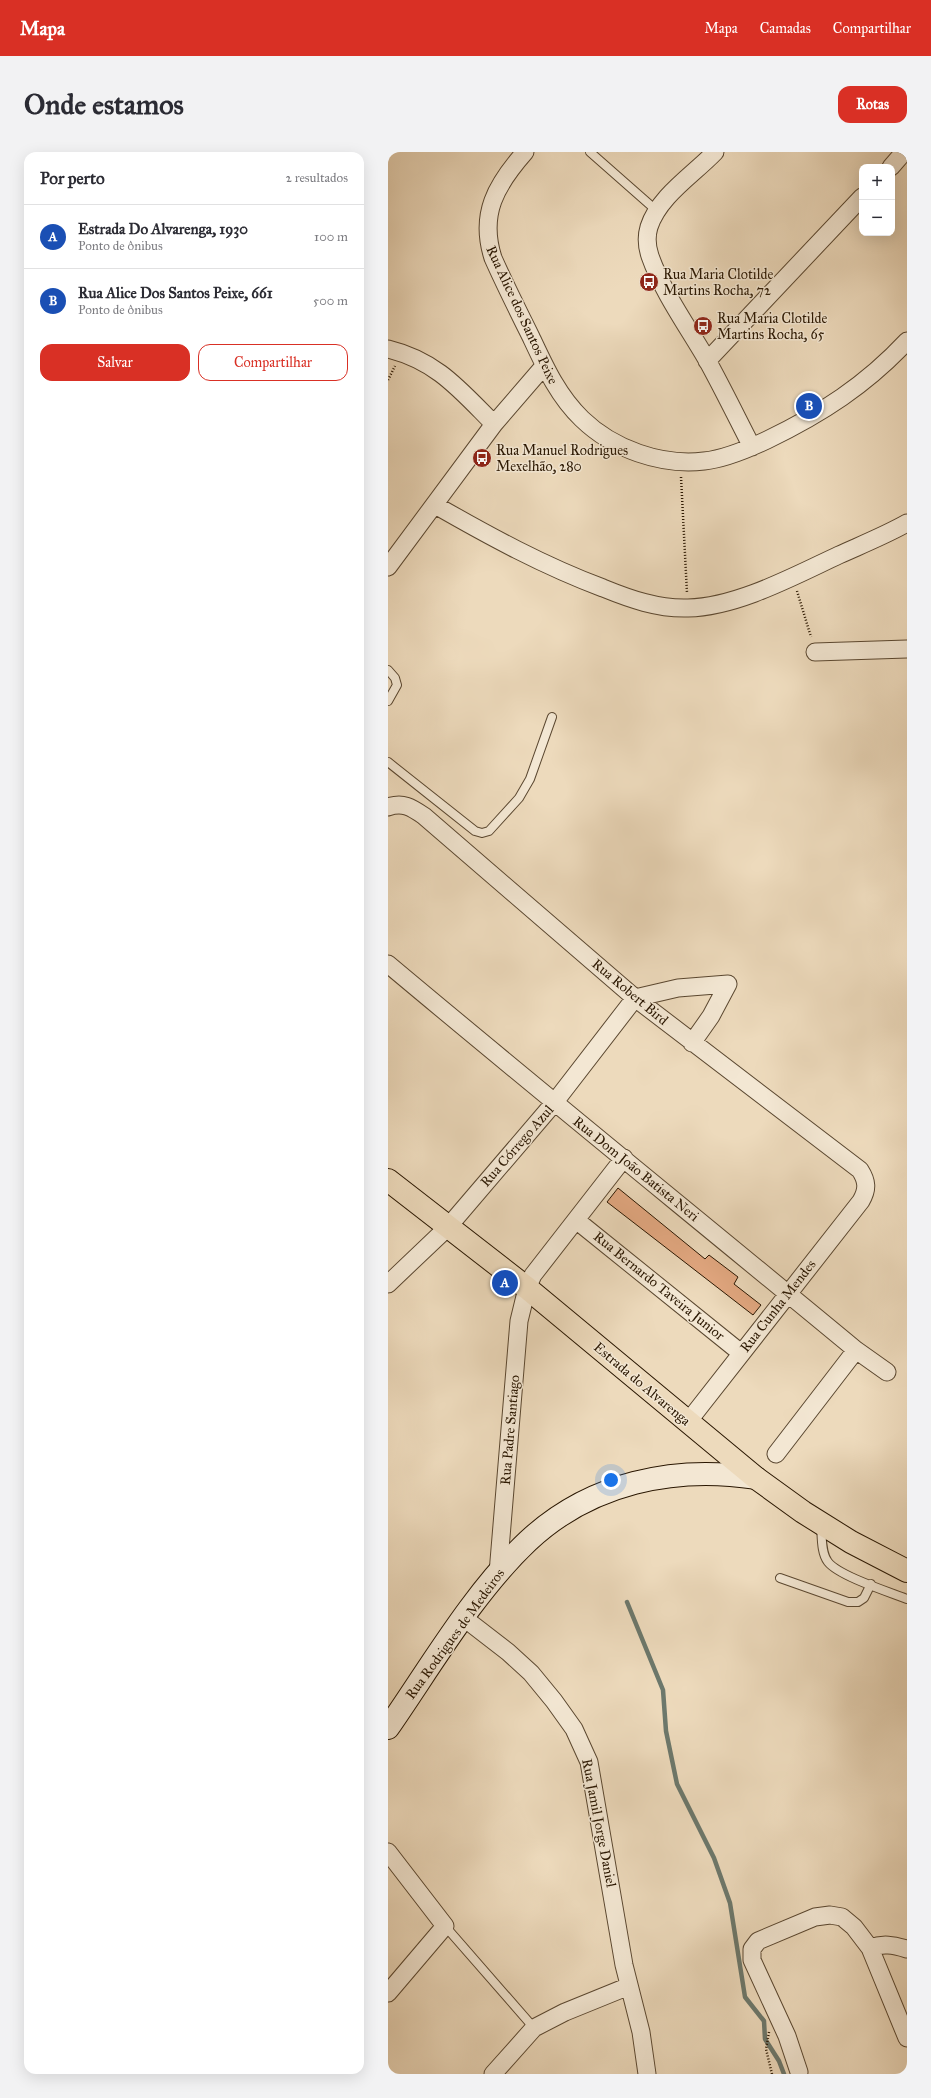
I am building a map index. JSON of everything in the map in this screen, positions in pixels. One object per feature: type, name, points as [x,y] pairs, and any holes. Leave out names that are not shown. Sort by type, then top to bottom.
[{"type":"main road","name":"Estrada do Alvarenga","points":[[388,1180],[527,1288],[687,1423],[756,1478],[821,1524],[874,1556],[907,1570]]},
{"type":"street","name":"Rua Alice dos Santos Peixe","points":[[525,152],[499,186],[488,220],[488,241],[493,258],[544,366],[561,395],[582,419],[606,438],[644,455],[680,462],[705,461],[752,447],[786,431],[854,390],[883,366],[907,342]]},
{"type":"street","points":[[715,152],[671,195],[657,211],[650,225],[646,238],[650,256],[659,277],[707,361],[752,447]]},
{"type":"street","points":[[893,164],[904,152]]},
{"type":"street","points":[[707,361],[859,200]]},
{"type":"street","points":[[388,350],[415,357],[433,367],[461,391],[494,424]]},
{"type":"street","points":[[388,567],[494,424],[544,366]]},
{"type":"street","points":[[435,504],[505,545],[581,580],[631,599],[662,607],[688,608],[714,605],[745,596],[793,577],[907,523]]},
{"type":"street","points":[[815,652],[907,649]]},
{"type":"street","name":"Rua Robert Bird","points":[[388,807],[396,804],[408,805],[424,816],[635,998],[860,1170],[864,1177],[866,1189]]},
{"type":"street","name":"Rua Dom João Batista Neri","points":[[388,964],[554,1103],[624,1158],[856,1350],[887,1372]]},
{"type":"street","points":[[635,998],[678,988],[728,984],[711,1016],[692,1043]]},
{"type":"street","name":"Rua Córrego Azul","points":[[388,1284],[448,1227],[554,1103],[635,998]]},
{"type":"street","name":"Rua Padre Santiago","points":[[498,1573],[519,1321],[527,1288],[533,1276],[624,1158]]},
{"type":"street","name":"Rua Cunha Mendes","points":[[687,1423],[861,1201],[866,1189]]},
{"type":"street","name":"Rua Bernardo Taveira Junior","points":[[576,1220],[741,1353]]},
{"type":"street","points":[[776,1454],[856,1350]]},
{"type":"street","name":"Rua Rodrigues de Medeiros","points":[[699,1473],[719,1465],[726,1454]]},
{"type":"street","name":"Rua Rodrigues de Medeiros","points":[[388,1728],[395,1709],[498,1573],[528,1541],[587,1500],[620,1486],[653,1478],[699,1473],[725,1473],[756,1478]]},
{"type":"street","name":"Rua Jamil Jorge Daniel","points":[[464,1618],[508,1652],[531,1673],[554,1701],[583,1746],[592,1775],[628,1986],[641,2032],[647,2074]]},
{"type":"street","points":[[388,1852],[445,1926],[388,1994]]},
{"type":"street","points":[[799,2072],[778,2016],[752,1960],[752,1949],[758,1941],[815,1917],[830,1915],[842,1917],[854,1927],[870,1948],[907,2038]]},
{"type":"street","points":[[870,1948],[880,1945],[889,1945],[907,1948]]},
{"type":"street","points":[[493,2074],[534,2028],[565,2012],[628,1986]]},
{"type":"lane","points":[[590,152],[657,211]]},
{"type":"lane","points":[[388,670],[395,678],[397,685],[388,701]]},
{"type":"lane","points":[[388,762],[475,831],[482,833],[489,831],[519,798],[530,779],[552,717]]},
{"type":"lane","points":[[821,1524],[822,1548],[828,1562],[838,1570],[907,1599]]},
{"type":"lane","points":[[780,1578],[853,1602],[858,1602],[864,1598],[871,1584]]},
{"type":"lane","points":[[445,1926],[534,2028]]},
{"type":"path","points":[[680,462],[688,608]]},
{"type":"path","points":[[793,577],[815,652]]},
{"type":"path","points":[[772,2074],[766,2049],[767,2034],[778,2016]]},
{"type":"building","points":[[618,1188],[705,1259],[709,1255],[738,1277],[734,1284],[761,1305],[753,1315],[607,1202]]},
{"type":"waterway","points":[[627,1602],[663,1690],[666,1731],[677,1784],[714,1858],[730,1903],[745,1997],[764,2021],[765,2039],[779,2061],[784,2074]]},
{"type":"place","name":"Rua Maria Clotilde Martins Rocha, 72","points":[[649,282]]},
{"type":"place","name":"Rua Maria Clotilde Martins Rocha, 65","points":[[703,326]]},
{"type":"place","name":"Rua Alice Dos Santos Peixe, 661","points":[[809,406]]},
{"type":"place","name":"Rua Manuel Rodrigues Mexelhão, 280","points":[[482,458]]},
{"type":"place","name":"Estrada Do Alvarenga, 1930","points":[[505,1283]]}]
